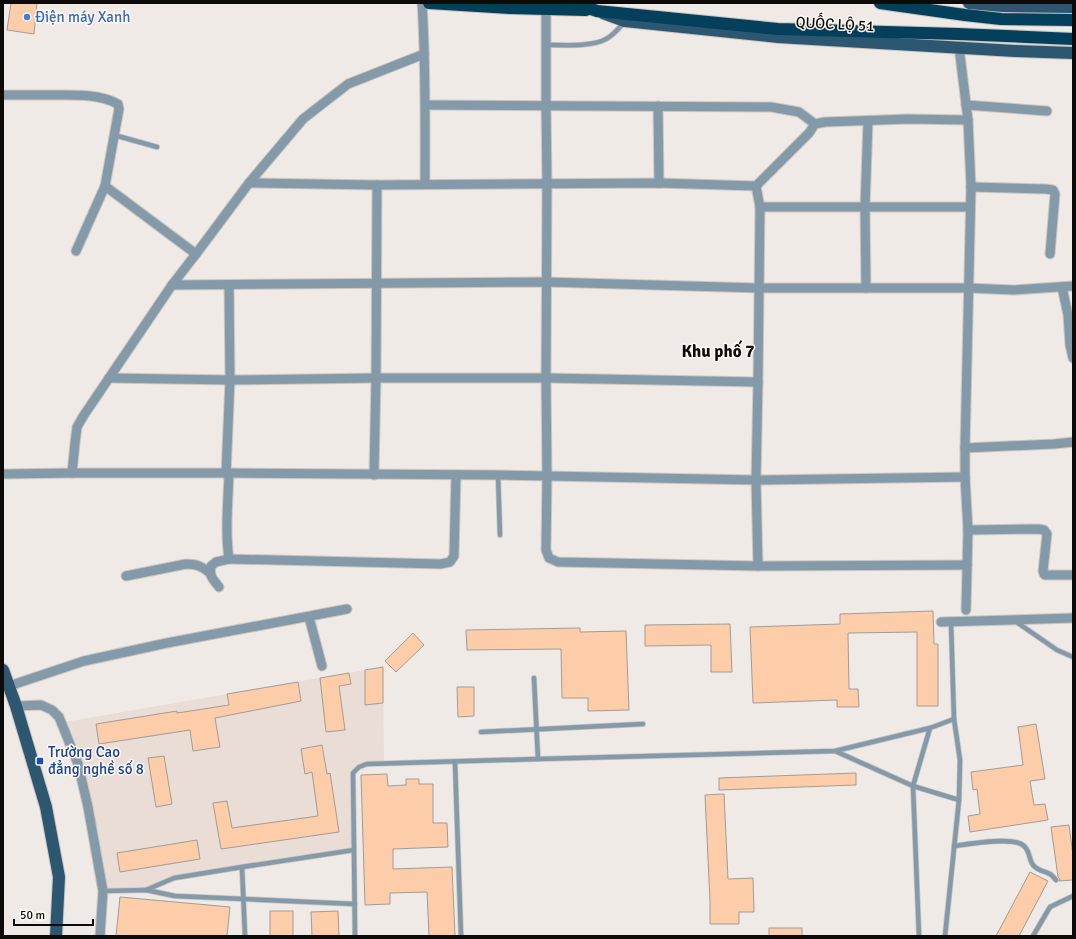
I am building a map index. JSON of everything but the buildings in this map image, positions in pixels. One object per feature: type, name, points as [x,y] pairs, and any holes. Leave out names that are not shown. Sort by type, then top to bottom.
[{"type":"highway","points":[[429,3],[597,11]]},
{"type":"highway","name":"QUỐC LỘ 51","points":[[574,3],[597,11],[778,29],[1073,39]]},
{"type":"highway","name":"QUỐC LỘ 51","points":[[880,3],[965,16],[1073,20]]},
{"type":"main road","points":[[969,3],[1073,7]]},
{"type":"main road","name":"QUỐC LỘ 51","points":[[597,11],[624,21],[778,36],[1015,51],[1073,53]]},
{"type":"main road","points":[[3,670],[16,706],[46,807],[59,877],[56,936]]},
{"type":"street","points":[[422,3],[426,105],[424,184]]},
{"type":"street","points":[[546,9],[546,550],[548,558],[558,562],[758,566],[967,565]]},
{"type":"street","points":[[959,47],[968,120],[971,187],[965,448],[968,530],[966,610]]},
{"type":"street","points":[[72,473],[77,427],[84,415],[172,285],[249,184],[303,120],[348,84],[424,54]]},
{"type":"street","points":[[3,95],[94,96],[113,101],[118,104],[119,109],[105,186],[76,251]]},
{"type":"street","points":[[426,105],[771,107],[799,112],[815,124]]},
{"type":"street","points":[[966,105],[1047,111]]},
{"type":"street","points":[[658,106],[659,183]]},
{"type":"street","points":[[249,184],[377,185],[659,183],[756,186],[815,124],[825,122],[908,119],[968,120]]},
{"type":"street","points":[[866,288],[865,207],[868,121]]},
{"type":"street","points":[[374,475],[377,185]]},
{"type":"street","points":[[105,186],[196,254]]},
{"type":"street","points":[[756,186],[760,207],[756,480],[758,566]]},
{"type":"street","points":[[971,187],[1053,190],[1055,194],[1050,254]]},
{"type":"street","points":[[760,207],[970,207]]},
{"type":"street","points":[[172,285],[546,282],[759,288],[968,288],[1014,290],[1073,286]]},
{"type":"street","points":[[229,285],[230,380],[227,528],[229,559]]},
{"type":"street","points":[[1062,287],[1068,315],[1070,345],[1073,358]]},
{"type":"street","points":[[109,378],[230,380],[546,378],[758,382]]},
{"type":"street","points":[[965,448],[1073,442]]},
{"type":"street","points":[[3,474],[498,475],[756,480],[965,477]]},
{"type":"street","points":[[210,573],[211,566],[216,562],[229,559],[433,564],[450,562],[454,556],[456,475]]},
{"type":"street","points":[[968,530],[1044,530],[1047,534],[1043,571],[1044,574],[1073,575]]},
{"type":"street","points":[[126,576],[186,564],[194,564],[210,573],[219,587]]},
{"type":"street","points":[[9,686],[84,661],[167,643],[347,609]]},
{"type":"street","points":[[309,617],[322,666]]},
{"type":"street","points":[[941,622],[1073,618]]},
{"type":"street","points":[[16,706],[41,705],[52,710],[59,717],[78,764],[88,807],[103,891],[100,936]]},
{"type":"lane","points":[[546,45],[596,43],[607,39],[624,21]]},
{"type":"lane","points":[[114,135],[157,147]]},
{"type":"lane","points":[[498,475],[500,535]]},
{"type":"lane","points":[[1012,620],[1057,650],[1073,657]]},
{"type":"lane","points":[[945,936],[959,800],[960,760],[954,719],[951,622]]},
{"type":"lane","points":[[534,678],[538,759]]},
{"type":"lane","points":[[355,936],[353,773],[359,767],[367,764],[835,751],[930,728],[954,719]]},
{"type":"lane","points":[[481,732],[643,724]]},
{"type":"lane","points":[[919,936],[913,786],[930,728]]},
{"type":"lane","points":[[835,751],[913,786],[959,800]]},
{"type":"lane","points":[[455,762],[461,936]]},
{"type":"lane","points":[[954,846],[1005,841],[1017,842],[1024,845],[1029,854],[1032,865],[1051,874],[1056,880]]},
{"type":"lane","points":[[146,890],[174,878],[354,850]]},
{"type":"lane","points":[[242,867],[245,936]]},
{"type":"lane","points":[[103,891],[146,890],[175,896],[355,904]]},
{"type":"lane","points":[[1033,936],[1050,907],[1073,896]]},
{"type":"shaded area","points":[[383,667],[384,764],[367,764],[353,773],[354,850],[175,878],[146,890],[106,891],[65,722]]},
{"type":"place","name":"Điện máy Xanh","points":[[27,17]]},
{"type":"place","name":"Trường Cao đẳng nghề số 8","points":[[40,761]]},
{"type":"district","name":"Khu phố 7","points":[[718,351]]}]
